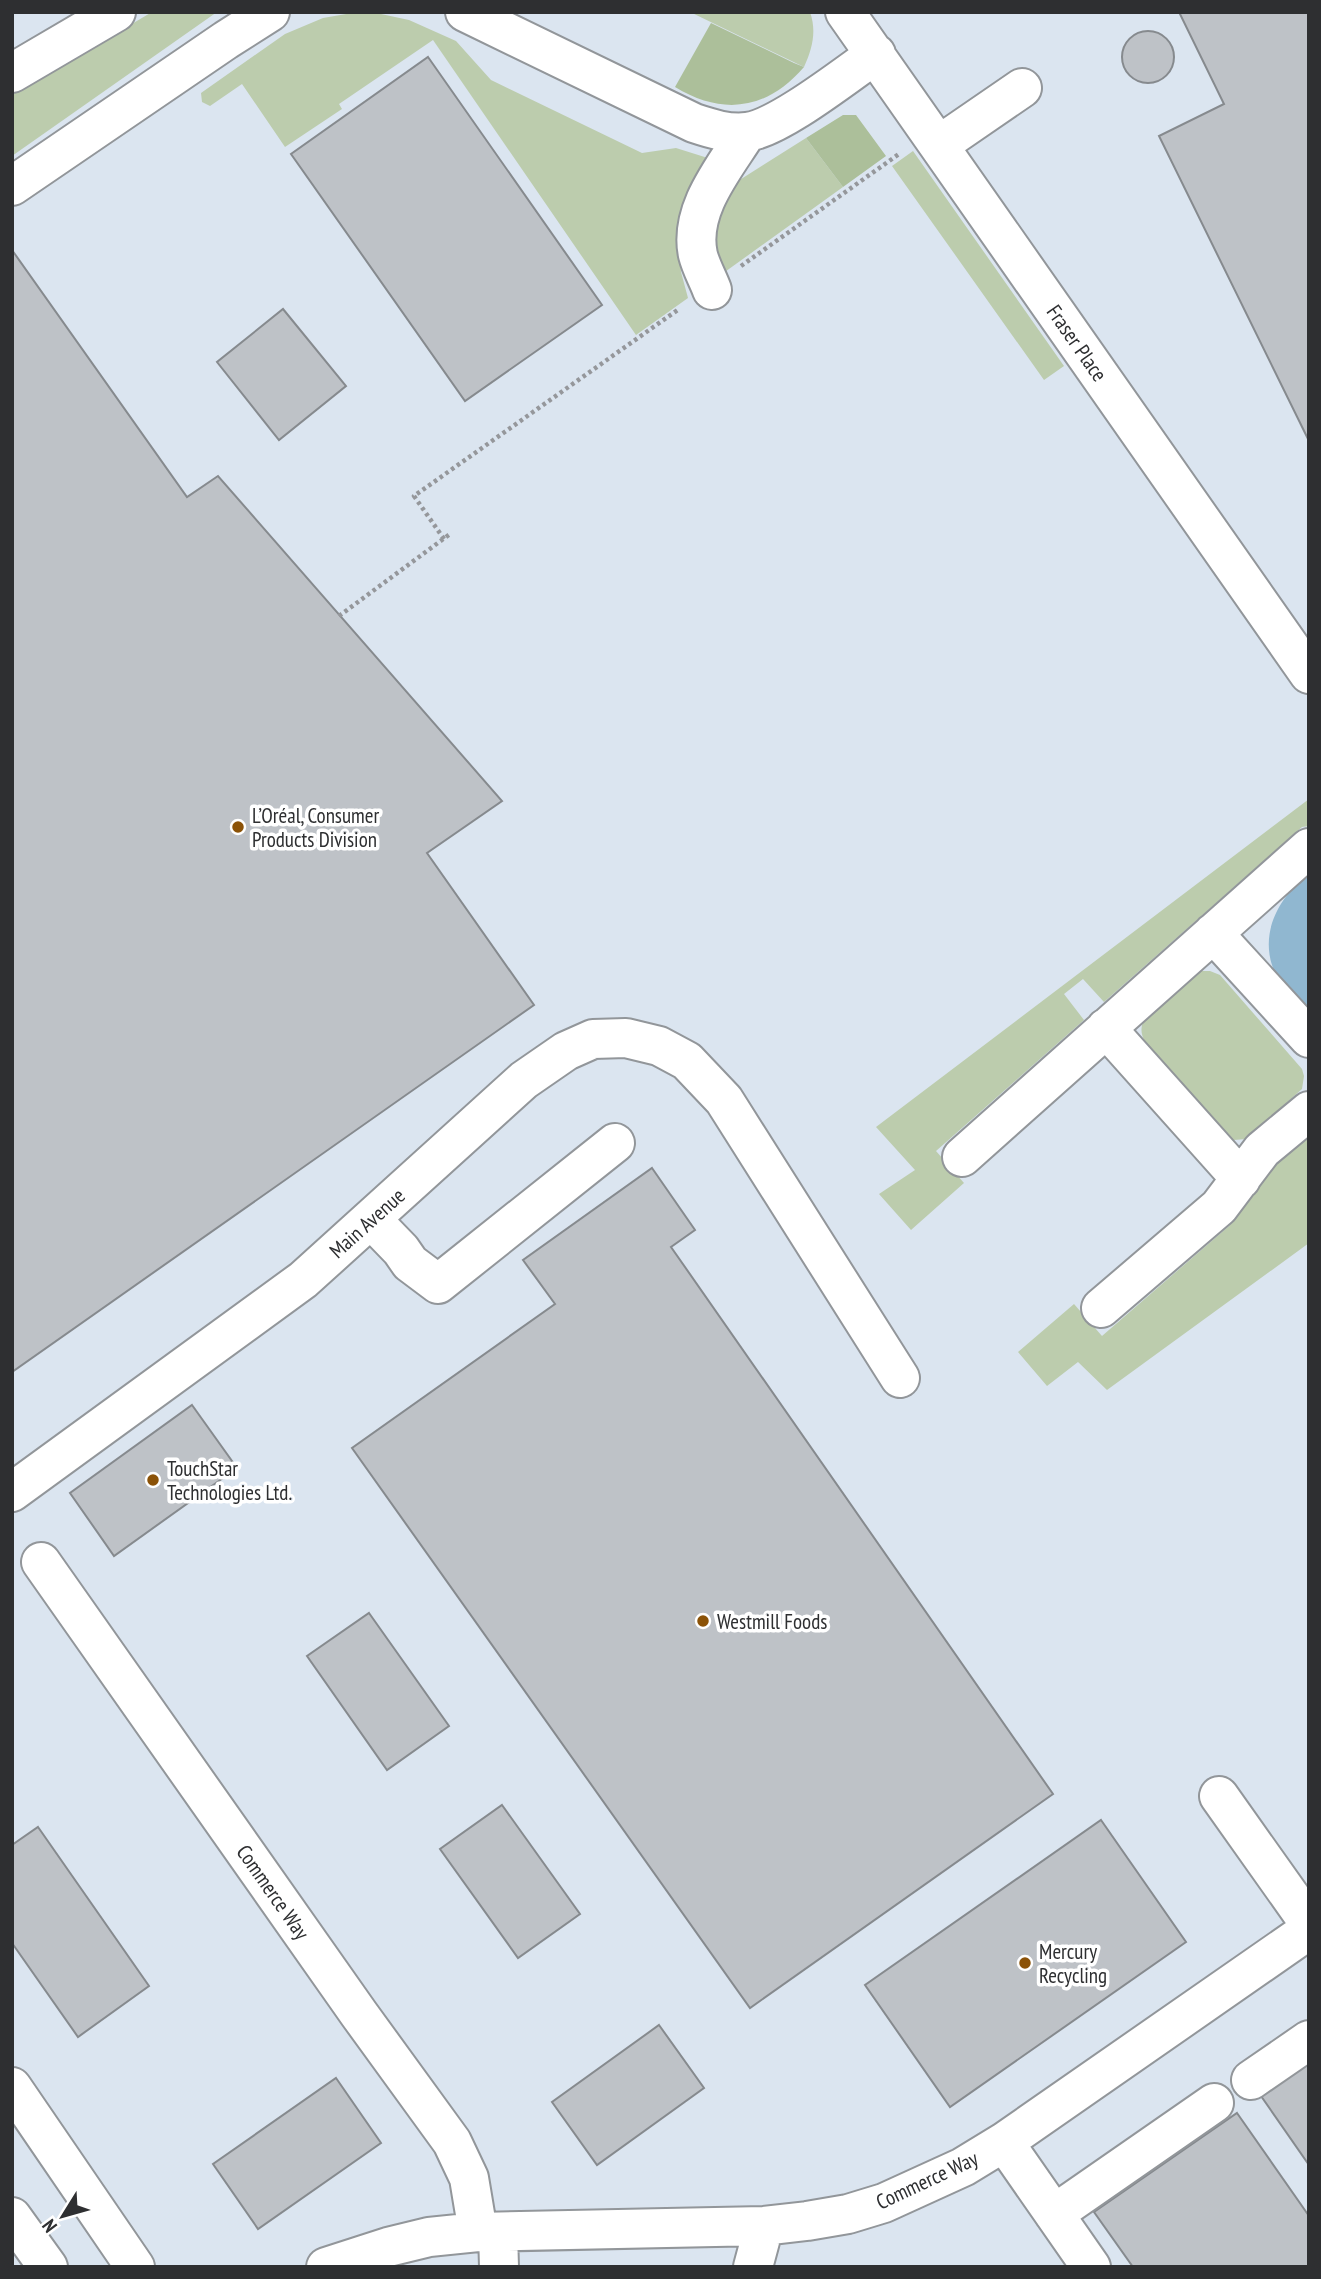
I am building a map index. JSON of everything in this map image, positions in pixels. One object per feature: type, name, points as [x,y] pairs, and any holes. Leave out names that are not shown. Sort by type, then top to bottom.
[{"type":"street","points":[[12,73],[116,12]]},
{"type":"street","points":[[12,186],[270,12]]},
{"type":"street","points":[[465,12],[694,123],[719,132],[747,132],[762,127],[791,112],[876,54]]},
{"type":"street","name":"Fraser Place","points":[[845,12],[876,54],[924,146],[1309,674]]},
{"type":"street","points":[[924,146],[1022,88]]},
{"type":"street","points":[[709,290],[698,254],[698,225],[709,192],[747,132]]},
{"type":"street","points":[[961,1157],[1309,848]]},
{"type":"street","points":[[1213,933],[1309,1038]]},
{"type":"street","points":[[1106,1028],[1241,1179]]},
{"type":"street","name":"Main Avenue","points":[[12,1492],[303,1280],[524,1080],[566,1051],[593,1039],[626,1038],[659,1046],[687,1062],[724,1100],[900,1378]]},
{"type":"street","points":[[1101,1308],[1219,1208],[1262,1150],[1309,1111]]},
{"type":"street","points":[[371,1219],[410,1263],[438,1283],[615,1143]]},
{"type":"street","name":"Commerce Way","points":[[41,1562],[452,2142],[469,2178],[492,2243]]},
{"type":"street","points":[[1219,1796],[1309,1923]]},
{"type":"street","name":"Commerce Way","points":[[326,2267],[419,2239],[492,2243],[764,2226],[848,2214],[884,2203],[963,2167],[1004,2142],[1309,1930]]},
{"type":"street","points":[[1251,2081],[1309,2040]]},
{"type":"street","points":[[12,2087],[135,2267]]},
{"type":"street","points":[[1054,2214],[1214,2103]]},
{"type":"street","points":[[1004,2142],[1091,2267]]},
{"type":"street","points":[[12,2217],[48,2267]]},
{"type":"street","points":[[753,2267],[764,2226]]},
{"type":"path","points":[[444,538],[414,496],[709,290],[924,146]]},
{"type":"path","points":[[340,615],[450,534]]},
{"type":"shaded area","points":[[12,12],[1309,12],[1309,2267],[12,2267]]},
{"type":"green space","points":[[152,12],[217,12],[12,156],[12,95]]},
{"type":"green space","points":[[690,12],[810,12],[813,40],[804,67]]},
{"type":"green space","points":[[352,13],[381,14],[409,20],[456,41],[491,80],[642,153],[676,148],[711,159],[679,246],[681,272],[688,298],[636,335],[433,40],[339,104],[342,109],[285,147],[242,84],[210,106],[202,102],[201,93],[285,34],[323,18]]},
{"type":"green space","points":[[711,23],[804,67],[790,81],[760,100],[727,105],[693,96],[675,87]]},
{"type":"green space","points":[[843,115],[856,115],[886,156],[843,187],[806,138]]},
{"type":"green space","points":[[806,138],[843,187],[722,274],[716,240],[718,224],[729,194],[738,181]]},
{"type":"green space","points":[[913,151],[1064,366],[1044,380],[892,166]]},
{"type":"green space","points":[[1309,799],[1309,826],[1302,827],[1104,1002],[1083,979],[1064,994],[1084,1020],[936,1151],[964,1183],[911,1230],[879,1194],[915,1170],[876,1127]]},
{"type":"green space","points":[[1201,971],[1220,975],[1302,1069],[1304,1076],[1302,1089],[1246,1139],[1229,1138],[1145,1042],[1142,1034],[1144,1020],[1154,1008]]},
{"type":"green space","points":[[1309,1136],[1309,1243],[1107,1390],[1078,1362],[1047,1386],[1018,1352],[1074,1304],[1102,1336],[1229,1226],[1275,1165]]},
{"type":"water","points":[[1309,874],[1309,1012],[1276,975],[1269,946],[1270,932],[1280,906],[1288,894]]},
{"type":"building","points":[[1179,12],[1309,12],[1309,441],[1159,136],[1224,104]]},
{"type":"building","points":[[1148,31],[1158,33],[1166,39],[1172,47],[1172,67],[1166,75],[1158,81],[1148,83],[1138,81],[1130,75],[1124,67],[1122,57],[1124,47],[1130,39],[1138,33]]},
{"type":"building","points":[[428,57],[602,305],[465,401],[291,154]]},
{"type":"building","name":"L’Oréal, Consumer Products Division","points":[[12,250],[187,497],[218,476],[502,801],[427,853],[534,1005],[12,1372]]},
{"type":"building","points":[[283,309],[346,386],[279,440],[217,362]]},
{"type":"building","name":"Westmill Foods","points":[[652,1168],[695,1230],[671,1247],[1053,1794],[750,2008],[352,1448],[555,1304],[523,1260]]},
{"type":"building","name":"TouchStar Technologies Ltd.","points":[[192,1405],[237,1468],[114,1556],[70,1493]]},
{"type":"building","points":[[369,1613],[449,1726],[387,1770],[307,1656]]},
{"type":"building","points":[[502,1805],[580,1914],[518,1958],[440,1849]]},
{"type":"building","name":"Mercury Recycling","points":[[1101,1820],[1186,1942],[950,2107],[865,1985]]},
{"type":"building","points":[[38,1827],[149,1986],[78,2037],[12,1943],[12,1845]]},
{"type":"building","points":[[659,2025],[704,2088],[597,2165],[552,2102]]},
{"type":"building","points":[[1309,2062],[1309,2165],[1261,2096]]},
{"type":"building","points":[[336,2078],[381,2143],[258,2229],[213,2164]]},
{"type":"building","points":[[1237,2113],[1309,2216],[1309,2267],[1133,2267],[1094,2212]]},
{"type":"place","name":"L’Oréal, Consumer Products Division","points":[[238,827]]},
{"type":"place","name":"TouchStar Technologies Ltd.","points":[[153,1480]]},
{"type":"place","name":"Westmill Foods","points":[[703,1621]]},
{"type":"place","name":"Mercury Recycling","points":[[1025,1963]]}]
